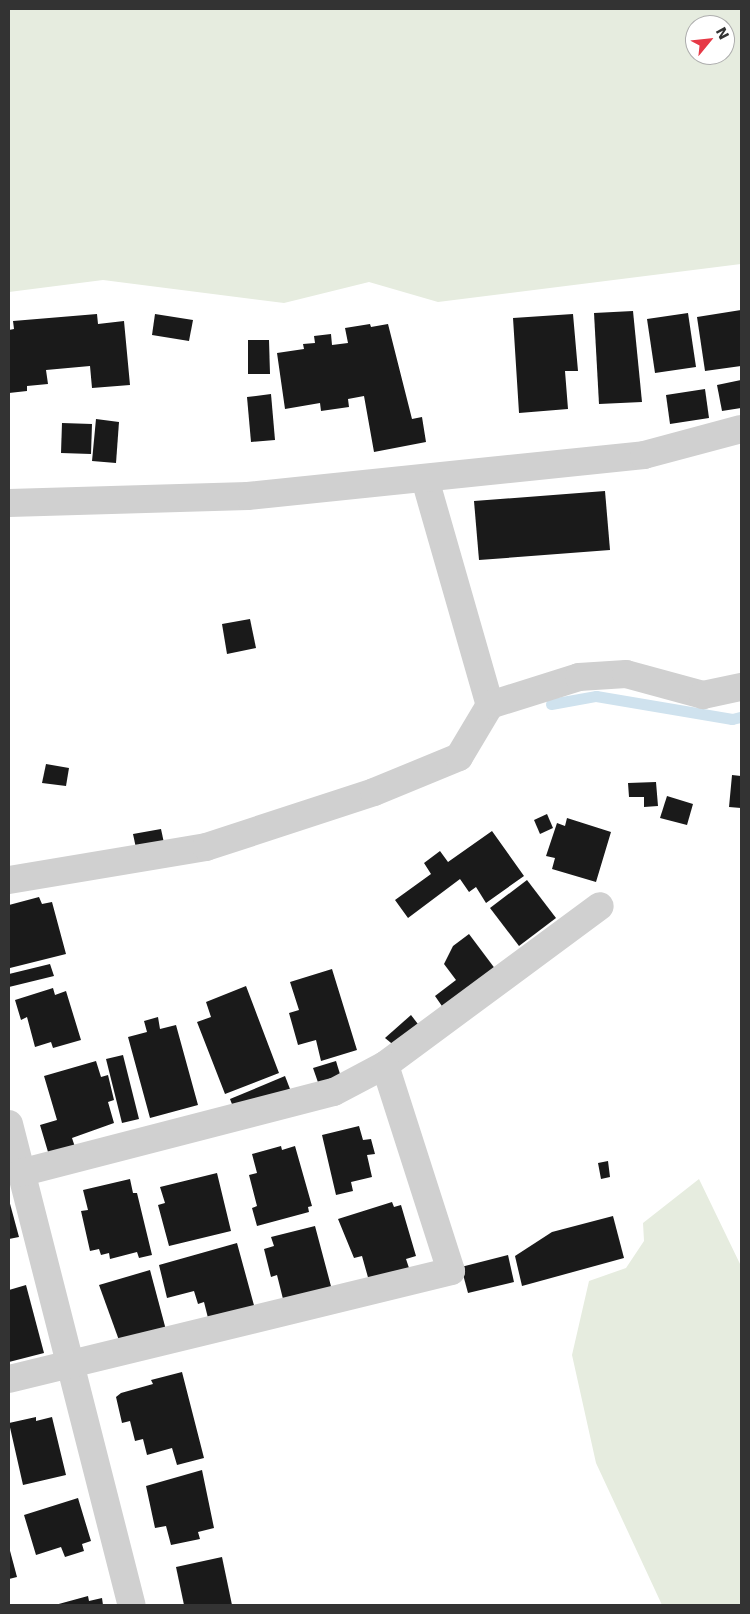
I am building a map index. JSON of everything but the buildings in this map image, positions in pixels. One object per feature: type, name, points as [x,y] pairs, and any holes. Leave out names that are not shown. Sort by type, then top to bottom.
[{"type":"street","points":[[9,503],[248,496],[644,455],[741,429]]},
{"type":"street","points":[[425,478],[490,705]]},
{"type":"street","points":[[9,880],[206,847],[374,792],[459,757],[490,705],[579,677],[626,674],[703,695],[741,687]]},
{"type":"street","points":[[20,1173],[334,1092],[385,1065],[600,906]]},
{"type":"street","points":[[9,1379],[71,1362],[451,1271],[385,1065]]},
{"type":"street","points":[[9,1124],[132,1605]]},
{"type":"shaded area","points":[[9,9],[741,9],[741,264],[438,302],[369,282],[284,303],[103,280],[9,292]]},
{"type":"shaded area","points":[[699,1179],[741,1266],[741,1605],[662,1605],[596,1463],[572,1355],[589,1281],[626,1268],[644,1241],[643,1223]]},
{"type":"waterway","points":[[551,704],[596,696],[732,719],[741,717]]}]
